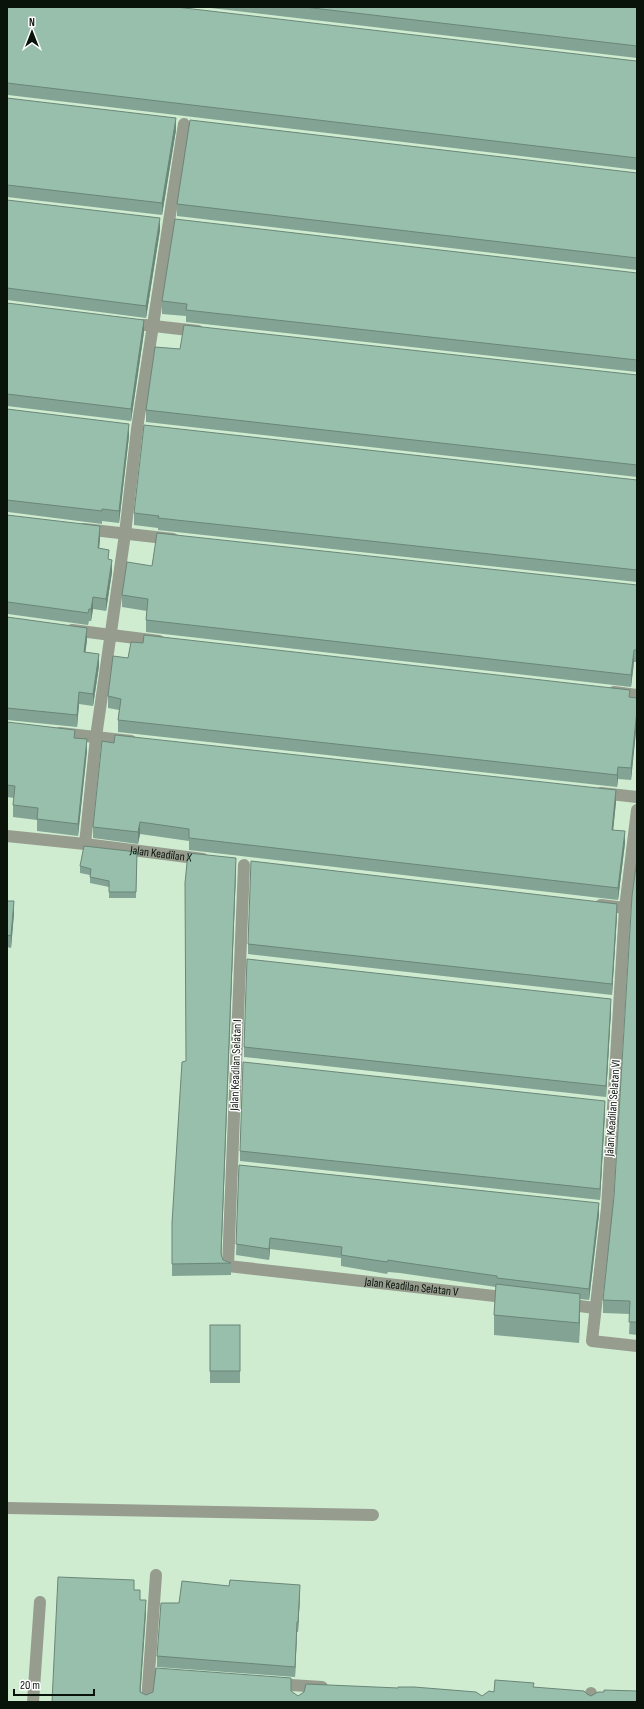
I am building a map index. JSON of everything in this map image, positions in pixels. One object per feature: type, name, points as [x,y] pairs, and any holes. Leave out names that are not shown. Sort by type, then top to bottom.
[{"type":"street","points":[[85,844],[96,737],[141,429],[164,223],[188,124],[169,122]]},
{"type":"street","points":[[164,223],[184,225]]},
{"type":"street","points":[[137,324],[207,332]]},
{"type":"street","points":[[122,427],[141,429]]},
{"type":"street","points":[[70,527],[188,541]]},
{"type":"street","points":[[59,628],[111,636],[174,643]]},
{"type":"street","points":[[606,691],[637,695]]},
{"type":"street","points":[[52,732],[144,742]]},
{"type":"street","points":[[589,792],[637,797]]},
{"type":"street","name":"Jalan Keadilan Selatan VI","points":[[637,810],[625,908],[607,1208],[592,1341],[637,1346]]},
{"type":"street","name":"Jalan Keadilan X","points":[[7,836],[85,844],[214,861]]},
{"type":"street","name":"Jalan Keadilan Selatan I","points":[[228,1266],[236,1168],[248,865],[229,863]]},
{"type":"street","points":[[586,903],[625,908]]},
{"type":"street","points":[[605,1001],[620,1003]]},
{"type":"street","points":[[598,1104],[613,1105]]},
{"type":"street","points":[[592,1206],[607,1208]]},
{"type":"street","name":"Jalan Keadilan Selatan V","points":[[228,1266],[525,1300]]},
{"type":"street","points":[[548,1303],[595,1308]]},
{"type":"street","points":[[7,1508],[372,1516]]},
{"type":"street","points":[[147,1702],[156,1575]]},
{"type":"street","points":[[33,1702],[40,1602]]},
{"type":"street","points":[[149,1674],[181,1677]]},
{"type":"street","points":[[260,1683],[298,1691],[331,1688]]},
{"type":"building","points":[[7,7],[176,7],[637,61],[637,158],[7,83]]},
{"type":"building","points":[[304,7],[637,7],[637,46]]},
{"type":"building","points":[[7,98],[176,118],[162,203],[7,185]]},
{"type":"building","points":[[190,120],[637,173],[637,258],[177,204]]},
{"type":"building","points":[[7,200],[160,218],[146,306],[7,288]]},
{"type":"building","points":[[175,219],[637,273],[637,360],[186,310],[187,304],[162,301]]},
{"type":"building","points":[[7,303],[144,320],[131,409],[7,394]]},
{"type":"building","points":[[184,325],[637,375],[637,465],[146,410],[155,347],[180,349]]},
{"type":"building","points":[[7,409],[129,424],[119,511],[102,509],[102,511],[7,500]]},
{"type":"building","points":[[144,425],[637,480],[637,570],[158,518],[159,516],[134,513]]},
{"type":"building","points":[[7,515],[100,526],[98,548],[109,550],[108,559],[112,560],[106,599],[93,597],[91,609],[89,609],[88,613],[7,602]]},
{"type":"building","points":[[157,533],[637,585],[637,650],[634,650],[631,675],[146,620],[148,599],[122,595],[127,562],[152,566]]},
{"type":"building","points":[[7,617],[87,628],[84,652],[99,654],[93,694],[79,692],[77,715],[7,708]]},
{"type":"building","points":[[144,635],[630,690],[629,697],[637,698],[631,768],[618,767],[617,775],[118,720],[121,699],[108,696],[113,656],[128,658],[131,642],[143,643]]},
{"type":"building","points":[[7,722],[75,730],[74,738],[87,739],[78,824],[37,819],[38,808],[13,805],[15,786],[7,785]]},
{"type":"building","points":[[115,735],[616,790],[612,830],[625,831],[618,888],[189,838],[189,829],[140,822],[138,832],[93,827],[102,741],[114,743]]},
{"type":"building","points":[[84,846],[137,852],[136,892],[109,892],[109,881],[90,877],[91,869],[80,866]]},
{"type":"building","points":[[188,853],[236,858],[221,1254],[223,1260],[231,1263],[172,1264],[172,1223],[182,1062],[186,1061],[185,883]]},
{"type":"building","points":[[637,859],[637,1322],[629,1322],[630,1301],[603,1300],[614,1196],[632,896]]},
{"type":"building","points":[[251,861],[617,904],[612,984],[248,944]]},
{"type":"building","points":[[7,901],[14,901],[11,936],[7,935]]},
{"type":"building","points":[[247,959],[611,999],[606,1086],[244,1047]]},
{"type":"building","points":[[243,1062],[605,1101],[600,1189],[240,1151]]},
{"type":"building","points":[[239,1165],[599,1203],[589,1289],[497,1278],[497,1276],[388,1260],[387,1262],[341,1255],[342,1247],[270,1238],[269,1249],[236,1244]]},
{"type":"building","points":[[496,1284],[580,1294],[579,1323],[494,1315]]},
{"type":"building","points":[[210,1325],[240,1325],[240,1371],[210,1371]]},
{"type":"building","points":[[58,1577],[134,1580],[134,1590],[140,1590],[140,1600],[146,1600],[140,1692],[146,1695],[153,1692],[156,1668],[291,1678],[291,1691],[298,1696],[304,1692],[306,1684],[398,1688],[414,1687],[476,1692],[482,1696],[489,1691],[494,1692],[495,1680],[534,1683],[533,1687],[584,1691],[591,1696],[598,1692],[604,1692],[604,1690],[637,1691],[637,1702],[52,1702]]},
{"type":"building","points":[[230,1580],[300,1585],[295,1667],[157,1656],[161,1603],[179,1603],[182,1581],[229,1586]]}]
